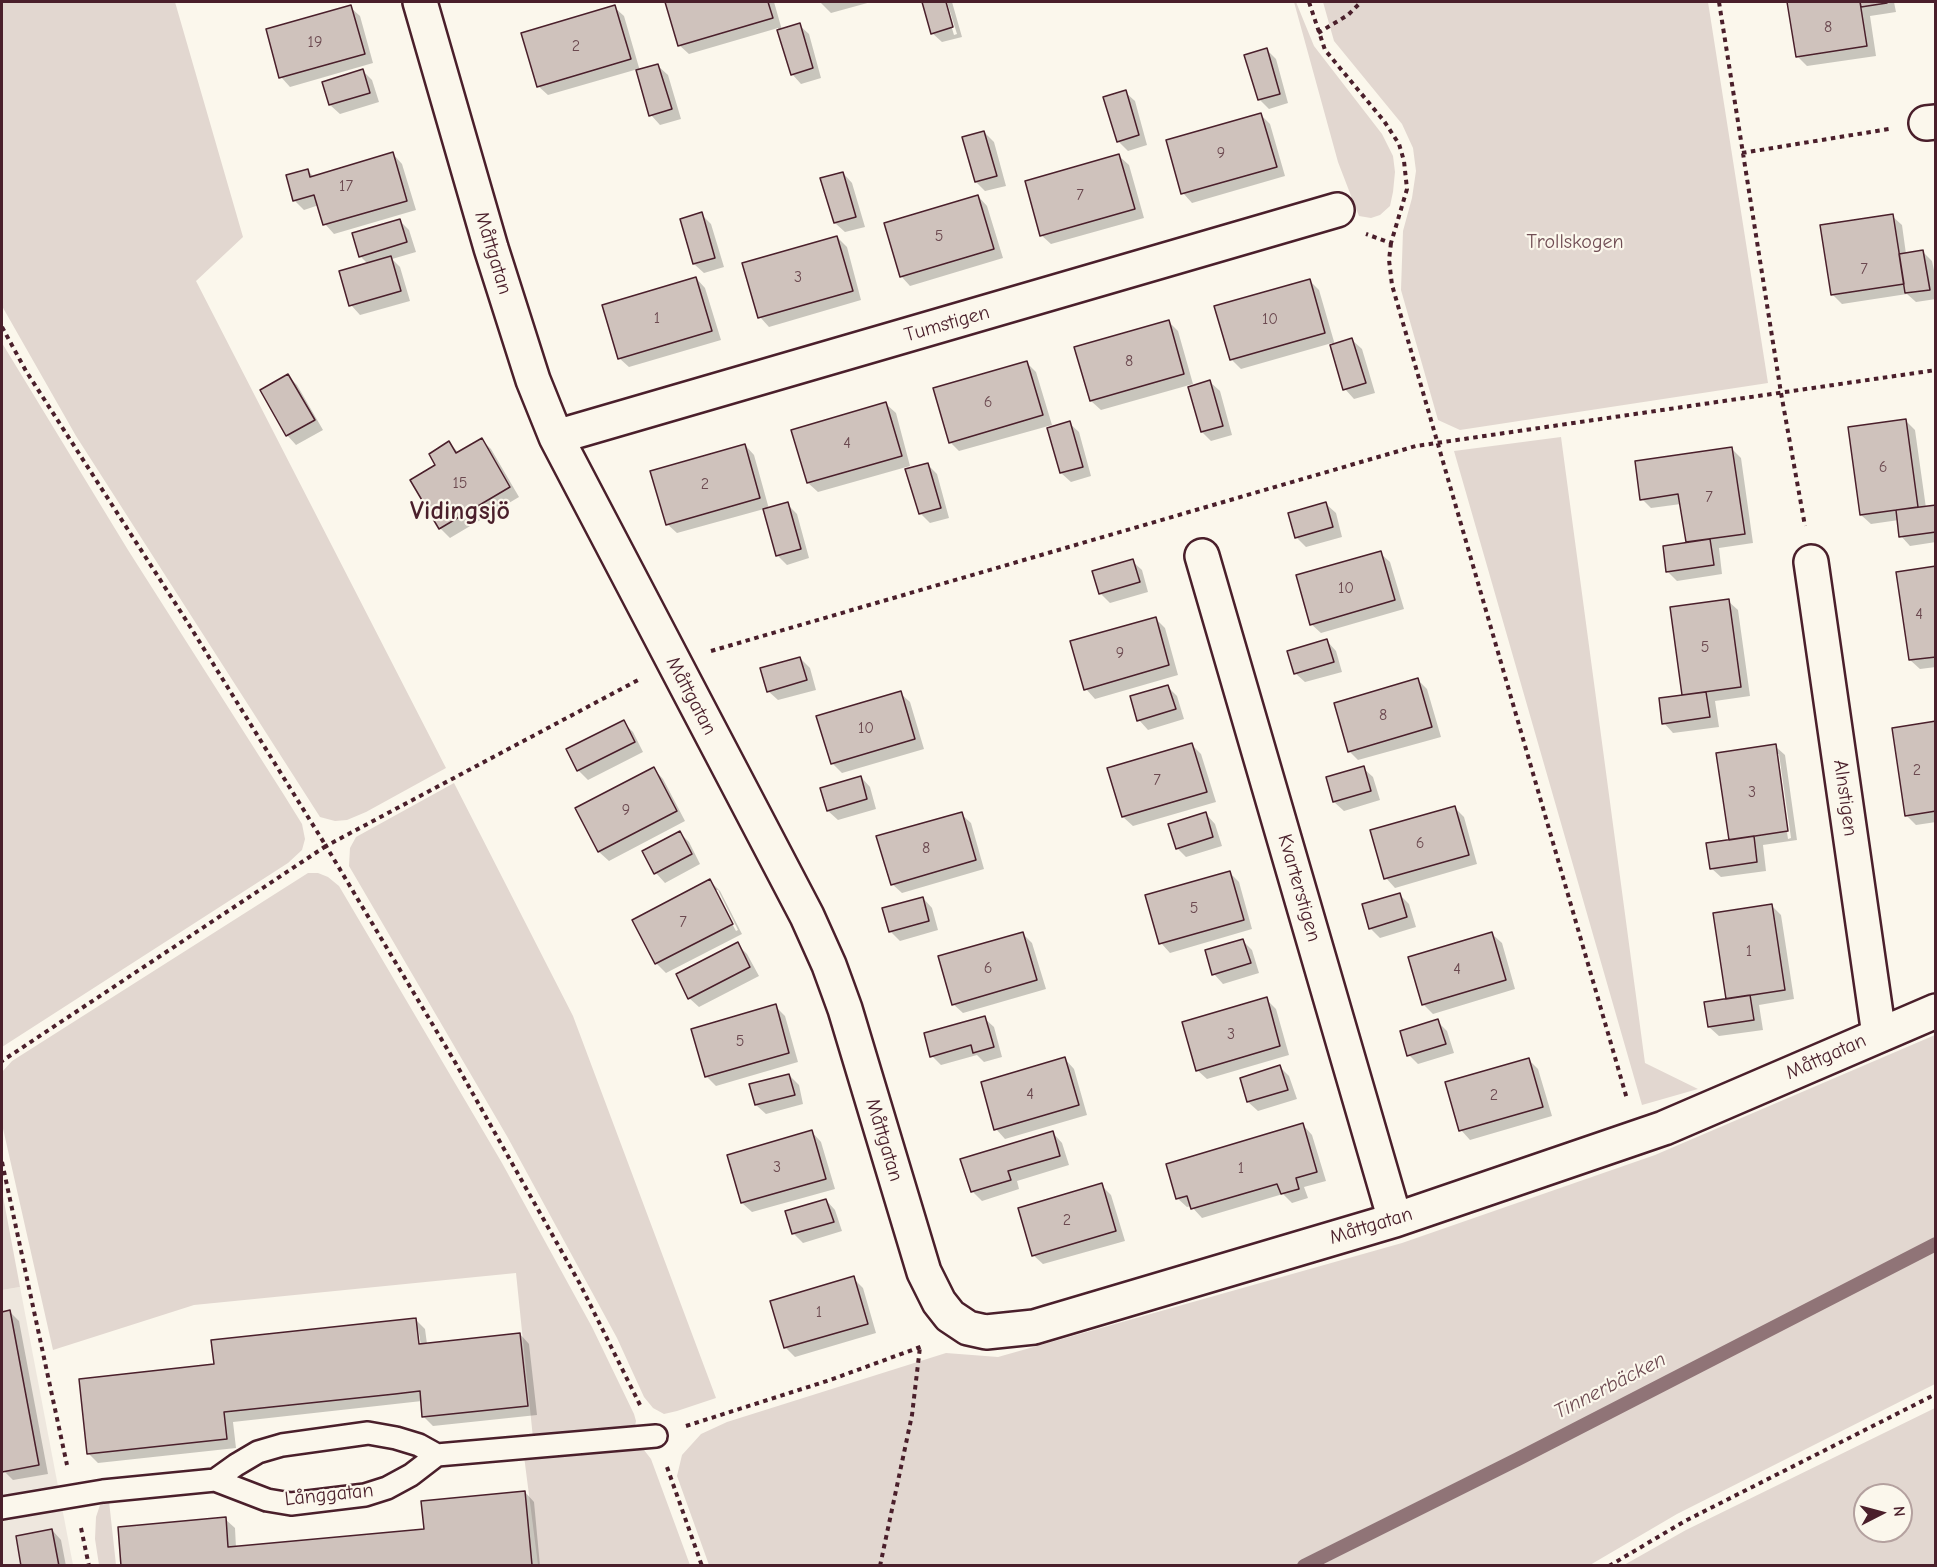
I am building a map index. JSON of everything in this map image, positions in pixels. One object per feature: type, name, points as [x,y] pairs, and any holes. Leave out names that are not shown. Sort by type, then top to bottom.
[{"type":"street","name":"Måttgatan","points":[[420,2],[491,248],[533,380],[556,437],[807,916],[829,964],[845,1009],[924,1272],[939,1302],[950,1316],[968,1328],[986,1332],[1034,1327],[1395,1220],[1664,1128],[1935,1011]]},
{"type":"street","name":"Tumstigen","points":[[556,437],[1338,210]]},
{"type":"street","name":"Kvarterstigen","points":[[1202,556],[1395,1220]]},
{"type":"street","name":"Alnstigen","points":[[1811,562],[1879,1035]]},
{"type":"lane","name":"Långgatan","points":[[2,1508],[103,1491],[215,1480],[267,1500],[291,1504],[302,1503],[365,1495],[387,1488],[411,1475],[437,1455],[419,1445],[368,1433],[282,1445],[258,1452],[215,1480]]},
{"type":"lane","points":[[437,1455],[656,1436]]},
{"type":"path","points":[[1309,2],[1325,50],[1384,121],[1399,144],[1404,161],[1407,189],[1391,243],[1389,260],[1392,285],[1638,1137]]},
{"type":"path","points":[[1318,33],[1348,15],[1361,2]]},
{"type":"path","points":[[1719,2],[1781,393],[1811,562]]},
{"type":"path","points":[[1742,153],[1931,122]]},
{"type":"path","points":[[1338,210],[1346,223],[1363,233],[1391,243]]},
{"type":"path","points":[[2,327],[26,371],[186,620],[326,846],[455,1062],[580,1284],[656,1436],[702,1566]]},
{"type":"path","points":[[2,1061],[326,846],[674,662],[1416,446],[1935,370]]},
{"type":"path","points":[[2,1162],[74,1496]]},
{"type":"path","points":[[656,1436],[830,1380],[968,1328]]},
{"type":"path","points":[[880,1566],[912,1415],[920,1347]]},
{"type":"path","points":[[1609,1566],[1684,1521],[1935,1394]]},
{"type":"shaded area","points":[[20,1287],[73,1565],[2,1566],[2,1290]]},
{"type":"green space","points":[[2,2],[175,2],[243,237],[196,281],[446,768],[366,812],[347,820],[335,821],[320,817],[76,436],[2,306]]},
{"type":"green space","points":[[1294,2],[1296,2],[1314,46],[1382,134],[1393,156],[1395,172],[1390,206],[1380,215],[1371,218],[1359,216],[1338,162]]},
{"type":"green space","name":"Trollskogen","points":[[1323,2],[1708,2],[1768,383],[1460,430],[1438,420],[1401,290],[1403,231],[1412,198],[1416,171],[1413,148],[1402,124],[1334,41]]},
{"type":"green space","points":[[2,343],[128,550],[302,824],[305,839],[302,850],[288,863],[2,1047]]},
{"type":"green space","points":[[1561,437],[1645,1063],[1698,1089],[1642,1105],[1454,451]]},
{"type":"green space","points":[[454,783],[573,1016],[716,1398],[664,1414],[653,1408],[644,1397],[617,1338],[508,1138],[349,866],[350,848],[356,837]]},
{"type":"green space","points":[[308,873],[318,873],[328,877],[339,886],[502,1163],[592,1327],[634,1414],[635,1426],[533,1438],[516,1273],[194,1305],[53,1350],[2,1124],[2,1072],[12,1061]]},
{"type":"green space","points":[[1935,1035],[1935,1384],[1677,1514],[1590,1565],[709,1565],[677,1476],[682,1455],[701,1434],[727,1422],[946,1353],[998,1357],[1402,1243],[1655,1155]]},
{"type":"green space","points":[[2,1191],[20,1287],[2,1290]]},
{"type":"green space","points":[[1935,1408],[1935,1565],[1624,1565],[1686,1530]]},
{"type":"green space","points":[[634,1446],[644,1450],[651,1459],[690,1565],[538,1565],[524,1456]]},
{"type":"green space","points":[[109,1501],[116,1565],[99,1565],[95,1539],[96,1517],[100,1505]]},
{"type":"building","points":[[665,2],[768,2],[773,18],[678,46]]},
{"type":"building","points":[[922,2],[946,2],[953,27],[931,34]]},
{"type":"building","points":[[1787,2],[1860,2],[1867,46],[1796,57]]},
{"type":"building","points":[[1860,2],[1887,2],[1887,3],[1861,7]]},
{"type":"building","points":[[351,5],[365,54],[279,78],[266,29]]},
{"type":"building","points":[[615,5],[631,59],[537,87],[521,33]]},
{"type":"building","points":[[800,23],[813,68],[791,75],[777,30]]},
{"type":"building","points":[[1267,48],[1280,94],[1258,100],[1244,55]]},
{"type":"building","points":[[658,64],[672,109],[649,116],[636,70]]},
{"type":"building","points":[[363,69],[370,93],[329,105],[322,82]]},
{"type":"building","points":[[1126,90],[1139,135],[1117,142],[1103,97]]},
{"type":"building","points":[[1261,113],[1277,167],[1181,194],[1166,140]]},
{"type":"building","points":[[984,131],[997,176],[975,182],[962,137]]},
{"type":"building","points":[[393,152],[407,201],[323,225],[314,195],[293,201],[286,175],[308,169],[310,177]]},
{"type":"building","points":[[1119,154],[1135,209],[1040,236],[1025,181]]},
{"type":"building","points":[[843,172],[856,217],[834,223],[820,178]]},
{"type":"building","points":[[978,195],[994,249],[900,277],[884,223]]},
{"type":"building","points":[[702,212],[715,258],[693,264],[680,219]]},
{"type":"building","points":[[1893,214],[1904,284],[1831,295],[1820,225]]},
{"type":"building","points":[[400,219],[407,242],[359,257],[352,233]]},
{"type":"building","points":[[837,236],[853,291],[758,318],[742,263]]},
{"type":"building","points":[[1923,250],[1930,290],[1905,293],[1899,254]]},
{"type":"building","points":[[391,256],[401,291],[349,306],[339,271]]},
{"type":"building","points":[[696,277],[712,331],[618,359],[602,305]]},
{"type":"building","points":[[1310,279],[1325,333],[1230,360],[1214,306]]},
{"type":"building","points":[[1169,320],[1184,374],[1090,401],[1074,347]]},
{"type":"building","points":[[1352,338],[1366,383],[1343,390],[1330,345]]},
{"type":"building","points":[[1027,361],[1043,415],[949,443],[933,388]]},
{"type":"building","points":[[288,374],[315,420],[286,436],[260,390]]},
{"type":"building","points":[[1210,380],[1223,426],[1201,432],[1188,387]]},
{"type":"building","points":[[886,402],[902,456],[807,483],[791,430]]},
{"type":"building","points":[[1906,419],[1918,507],[1860,515],[1848,427]]},
{"type":"building","points":[[1070,421],[1083,467],[1060,473],[1047,428]]},
{"type":"building","points":[[482,438],[510,487],[439,529],[410,480],[435,465],[429,454],[449,441],[456,453]]},
{"type":"building","points":[[745,444],[760,498],[666,525],[650,471]]},
{"type":"building","points":[[1732,447],[1745,534],[1686,542],[1678,494],[1640,500],[1635,461]]},
{"type":"building","points":[[928,463],[941,508],[919,514],[905,469]]},
{"type":"building","points":[[788,502],[801,549],[776,556],[763,509]]},
{"type":"building","points":[[1326,502],[1333,527],[1295,538],[1288,513]]},
{"type":"building","points":[[1936,505],[1936,532],[1899,537],[1896,510]]},
{"type":"building","points":[[1710,539],[1714,565],[1666,572],[1663,546]]},
{"type":"building","points":[[1381,551],[1395,600],[1310,625],[1296,575]]},
{"type":"building","points":[[1133,559],[1140,582],[1099,594],[1092,571]]},
{"type":"building","points":[[1936,566],[1936,657],[1909,660],[1896,572]]},
{"type":"building","points":[[1729,599],[1741,687],[1682,695],[1670,607]]},
{"type":"building","points":[[1156,617],[1169,665],[1084,690],[1070,641]]},
{"type":"building","points":[[1327,639],[1334,662],[1294,674],[1287,651]]},
{"type":"building","points":[[800,657],[807,680],[767,692],[760,668]]},
{"type":"building","points":[[1418,678],[1432,727],[1348,752],[1334,703]]},
{"type":"building","points":[[1168,685],[1176,709],[1137,721],[1130,696]]},
{"type":"building","points":[[901,691],[915,739],[831,764],[816,716]]},
{"type":"building","points":[[1706,692],[1710,717],[1662,724],[1659,698]]},
{"type":"building","points":[[624,720],[635,742],[577,771],[566,749]]},
{"type":"building","points":[[1936,721],[1936,811],[1905,816],[1892,728]]},
{"type":"building","points":[[1192,743],[1207,792],[1122,817],[1107,768]]},
{"type":"building","points":[[1776,744],[1788,831],[1729,840],[1716,753]]},
{"type":"building","points":[[1364,766],[1371,791],[1333,802],[1326,777]]},
{"type":"building","points":[[654,767],[677,811],[598,852],[575,808]]},
{"type":"building","points":[[861,776],[867,799],[827,811],[820,788]]},
{"type":"building","points":[[1455,806],[1469,855],[1384,879],[1370,830]]},
{"type":"building","points":[[962,812],[976,860],[891,885],[876,836]]},
{"type":"building","points":[[1206,812],[1213,837],[1176,849],[1168,824]]},
{"type":"building","points":[[680,831],[692,854],[654,874],[642,851]]},
{"type":"building","points":[[1754,836],[1757,862],[1710,869],[1706,843]]},
{"type":"building","points":[[1230,871],[1244,920],[1159,944],[1145,895]]},
{"type":"building","points":[[710,879],[733,924],[655,964],[632,920]]},
{"type":"building","points":[[1400,893],[1407,917],[1369,929],[1362,904]]},
{"type":"building","points":[[923,897],[929,921],[889,932],[882,908]]},
{"type":"building","points":[[1772,904],[1785,990],[1726,999],[1713,913]]},
{"type":"building","points":[[1023,932],[1037,980],[952,1005],[938,956]]},
{"type":"building","points":[[1492,932],[1506,980],[1422,1005],[1408,957]]},
{"type":"building","points":[[1243,939],[1251,963],[1212,975],[1205,950]]},
{"type":"building","points":[[738,942],[750,967],[688,999],[676,974]]},
{"type":"building","points":[[1750,995],[1754,1020],[1708,1027],[1704,1002]]},
{"type":"building","points":[[1267,997],[1280,1046],[1196,1071],[1182,1022]]},
{"type":"building","points":[[776,1004],[789,1053],[705,1077],[691,1029]]},
{"type":"building","points":[[985,1016],[994,1047],[973,1053],[971,1045],[930,1057],[924,1033]]},
{"type":"building","points":[[1438,1019],[1446,1044],[1407,1056],[1400,1031]]},
{"type":"building","points":[[1065,1057],[1079,1105],[994,1130],[981,1082]]},
{"type":"building","points":[[1529,1058],[1543,1107],[1459,1131],[1445,1082]]},
{"type":"building","points":[[1280,1065],[1288,1090],[1247,1102],[1240,1078]]},
{"type":"building","points":[[789,1074],[795,1095],[755,1105],[749,1084]]},
{"type":"building","points":[[1303,1123],[1317,1172],[1296,1178],[1299,1189],[1281,1194],[1277,1184],[1191,1209],[1187,1196],[1176,1199],[1166,1164]]},
{"type":"building","points":[[812,1130],[826,1179],[741,1203],[727,1155]]},
{"type":"building","points":[[1053,1131],[1060,1156],[1008,1171],[1011,1180],[971,1192],[960,1159]]},
{"type":"building","points":[[1102,1183],[1116,1231],[1032,1256],[1018,1208]]},
{"type":"building","points":[[826,1199],[834,1222],[792,1234],[785,1211]]},
{"type":"building","points":[[854,1276],[868,1324],[784,1348],[770,1301]]},
{"type":"building","points":[[10,1310],[39,1465],[2,1472],[2,1312]]},
{"type":"building","points":[[416,1318],[419,1344],[520,1333],[528,1406],[422,1417],[420,1391],[224,1412],[227,1439],[87,1454],[79,1379],[214,1364],[211,1340]]},
{"type":"building","points":[[525,1491],[532,1565],[121,1566],[118,1527],[226,1517],[228,1547],[424,1529],[421,1501]]},
{"type":"building","points":[[52,1529],[59,1566],[21,1566],[16,1536]]},
{"type":"waterway","name":"Tinnerbäcken","points":[[1304,1566],[1518,1459],[1936,1244]]},
{"type":"district","name":"Vidingsjö","points":[[460,512]]}]
